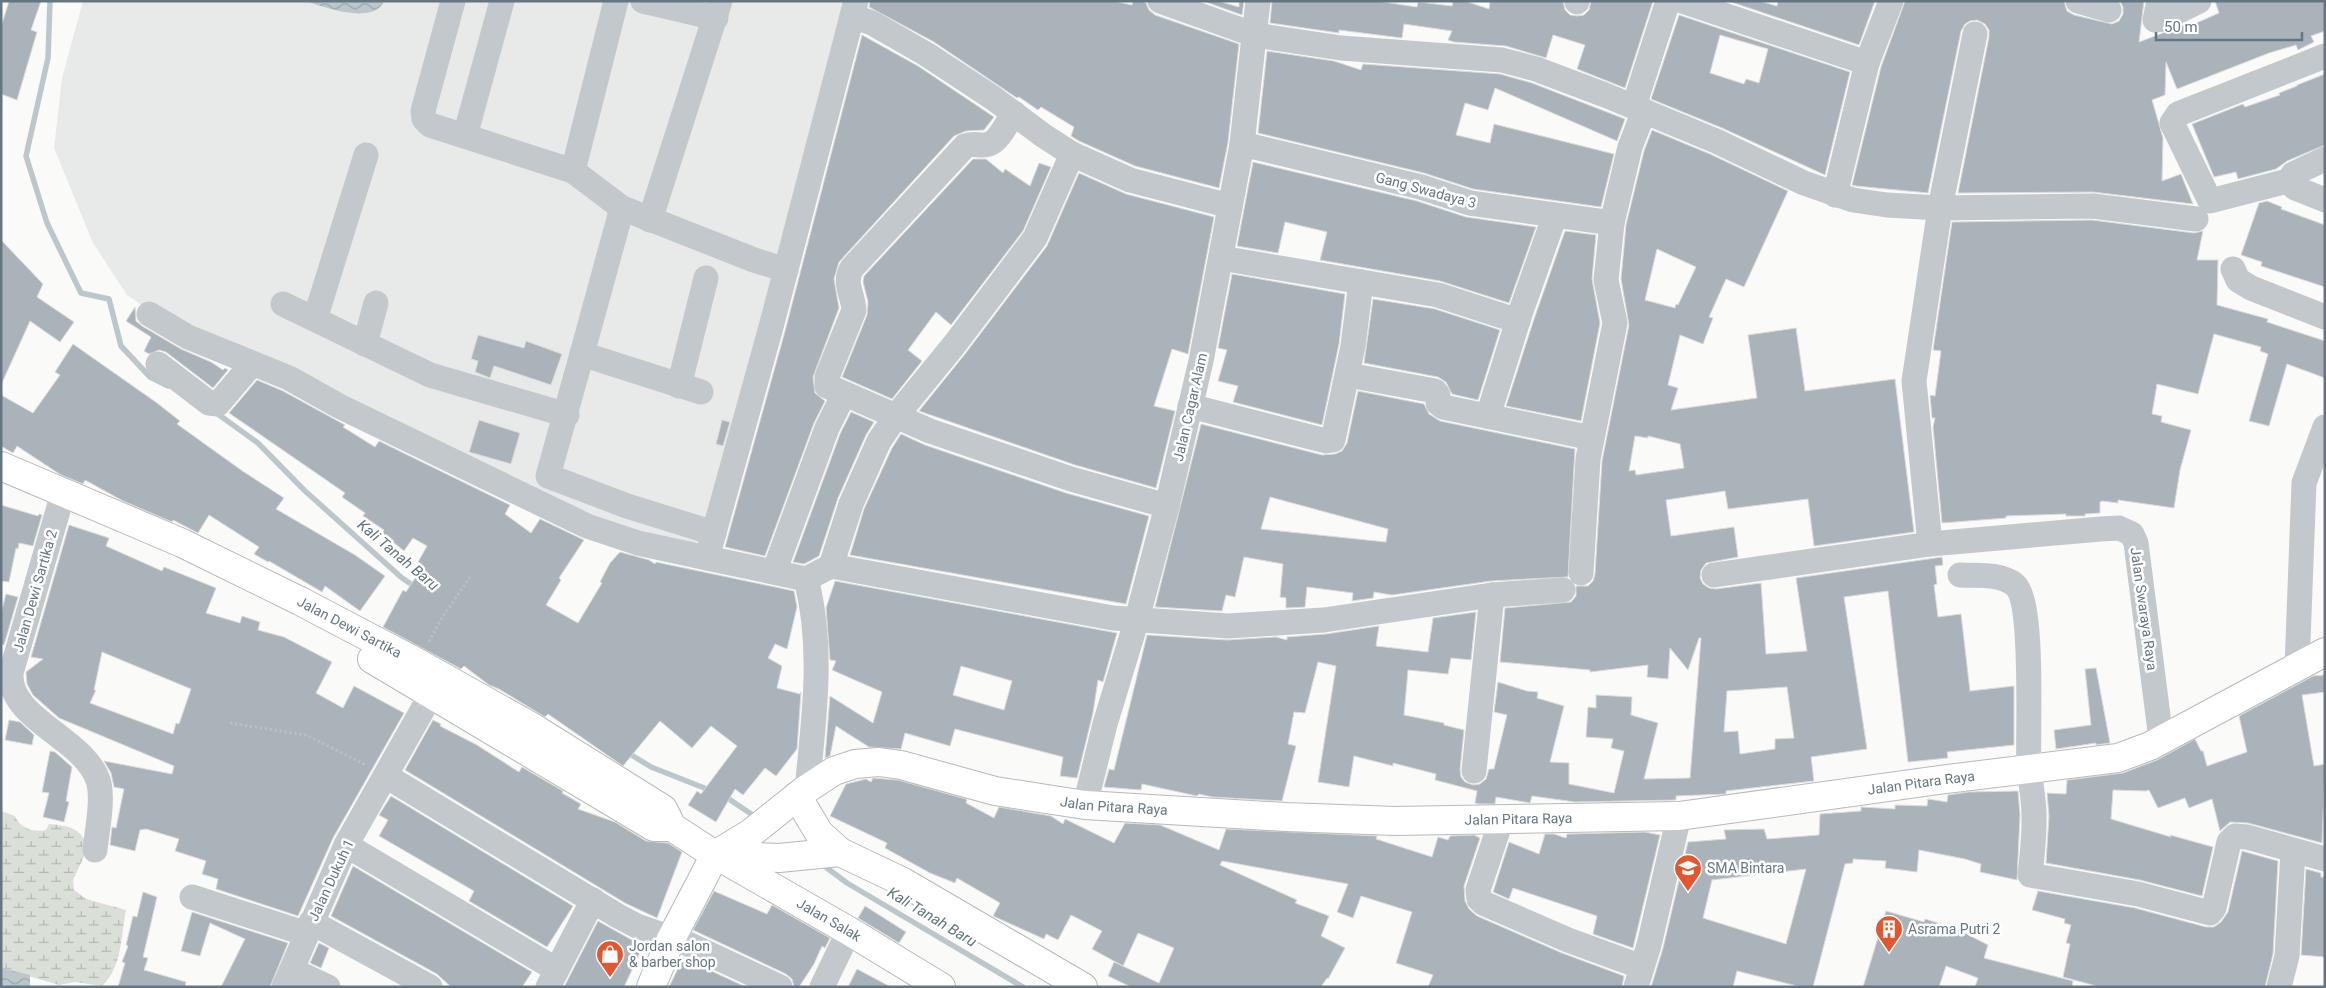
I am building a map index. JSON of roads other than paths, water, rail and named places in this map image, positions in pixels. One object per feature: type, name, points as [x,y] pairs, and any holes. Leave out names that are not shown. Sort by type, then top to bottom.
[{"type":"main road","name":"Jalan Dewi Sartika","points":[[1,466],[275,607],[432,693],[654,827],[672,827]]},
{"type":"main road","name":"Jalan Dewi Sartika","points":[[1,486],[62,499],[241,572],[418,663],[532,727],[663,809],[672,827],[715,855]]},
{"type":"main road","name":"Jalan Pitara Raya","points":[[715,855],[752,833],[802,792],[834,771],[855,764],[879,762],[995,791],[1085,804],[1365,820],[1501,821],[1679,816],[2118,758],[2161,739],[2223,704],[2297,668],[2325,652]]},
{"type":"main road","points":[[802,792],[819,833],[840,852],[904,882],[1083,987]]},
{"type":"main road","points":[[651,987],[671,939],[715,855],[779,858],[840,852]]},
{"type":"main road","name":"Jalan Salak","points":[[715,855],[849,931],[941,987]]},
{"type":"street","points":[[453,1],[423,115],[426,122],[430,125],[573,171],[622,208],[754,260],[786,270]]},
{"type":"street","points":[[465,136],[502,1]]},
{"type":"street","points":[[573,171],[616,1]]},
{"type":"street","points":[[643,1],[718,10],[650,220]]},
{"type":"street","points":[[1160,1],[1254,35],[1341,48],[1502,60],[1536,69],[1716,141],[1804,184],[1835,195],[1887,205],[1940,208],[2093,206],[2196,219]]},
{"type":"street","name":"Jalan Cagar Alam","points":[[1085,804],[1105,724],[1137,619],[1167,506],[1190,406],[1221,258],[1242,144],[1258,1]]},
{"type":"street","points":[[1581,573],[1588,459],[1615,322],[1606,280],[1612,223],[1639,109],[1668,1]]},
{"type":"street","points":[[1682,1],[1867,63]]},
{"type":"street","points":[[1835,195],[1867,63],[1891,1]]},
{"type":"street","points":[[2078,1],[2109,10]]},
{"type":"street","points":[[2159,1],[2154,20],[2163,19],[2199,1]]},
{"type":"street","points":[[707,558],[786,270],[854,8],[872,23],[926,54],[1072,154],[1130,180],[1230,206]]},
{"type":"street","points":[[1714,575],[1930,544],[1914,381],[1940,208],[1975,34]]},
{"type":"street","points":[[2291,180],[2210,201],[2172,123],[2178,114],[2325,56]]},
{"type":"street","points":[[1014,113],[994,142],[988,145],[971,144],[966,146],[852,268],[847,280],[854,300],[854,310],[826,382],[832,390],[930,431],[1071,479],[1167,506]]},
{"type":"street","name":"Gang Swadaya 3","points":[[1242,144],[1421,187],[1470,204],[1612,223]]},
{"type":"street","points":[[315,319],[366,154]]},
{"type":"street","points":[[830,566],[851,504],[866,466],[879,441],[896,416],[954,346],[1035,238],[1072,154]]},
{"type":"street","points":[[2325,159],[2293,174],[2291,180],[2291,184],[2295,188],[2325,200]]},
{"type":"street","points":[[548,476],[567,415],[622,208]]},
{"type":"street","points":[[1488,416],[1518,321],[1555,215]]},
{"type":"street","points":[[1221,258],[1438,296],[1518,321]]},
{"type":"street","points":[[2233,269],[2238,280],[2251,288],[2325,317]]},
{"type":"street","points":[[582,354],[690,389],[706,278]]},
{"type":"street","points":[[1190,406],[1330,441],[1334,440],[1348,376],[1359,311],[1361,282]]},
{"type":"street","points":[[365,344],[376,303]]},
{"type":"street","points":[[283,304],[430,375],[567,415]]},
{"type":"street","points":[[149,314],[188,337],[289,378],[339,406],[587,526],[638,543],[774,572],[806,578],[830,566],[1113,618],[1228,626],[1315,620],[1492,595],[1563,590]]},
{"type":"street","points":[[158,364],[209,403],[218,404],[252,364]]},
{"type":"street","points":[[1348,376],[1435,391],[1438,393],[1440,406],[1592,438]]},
{"type":"street","points":[[774,572],[827,428],[844,394]]},
{"type":"street","points":[[2297,668],[2304,483],[2325,427]]},
{"type":"street","points":[[520,483],[548,476],[627,506],[714,533]]},
{"type":"street","name":"Jalan Dewi Sartika 2","points":[[62,499],[10,682],[19,702],[84,758],[98,778],[100,795],[95,850]]},
{"type":"street","name":"Jalan Swaraya Raya","points":[[1930,544],[2119,528],[2132,534],[2136,543],[2161,739]]},
{"type":"street","points":[[1960,575],[1999,577],[2016,586],[2023,602],[2029,666],[2030,769],[2034,795],[2030,875],[2138,894],[2210,913],[2214,908],[2231,838],[2235,836],[2247,837],[2325,859]]},
{"type":"street","points":[[802,792],[817,686],[811,597],[806,578]]},
{"type":"street","points":[[1474,771],[1492,595]]},
{"type":"street","name":"Jalan Dukuh 1","points":[[288,978],[346,845],[432,693]]},
{"type":"street","points":[[386,776],[637,926],[686,944],[780,987]]},
{"type":"street","points":[[1501,821],[1478,890],[1479,899],[1482,903],[1568,940],[1639,977],[1679,816]]},
{"type":"street","points":[[346,845],[553,978],[593,900]]},
{"type":"street","points":[[2279,987],[2287,956],[2293,851]]},
{"type":"street","points":[[192,897],[309,928],[430,987]]},
{"type":"street","points":[[828,985],[849,931]]},
{"type":"street","points":[[288,978],[328,987]]},
{"type":"water","points":[[306,1],[384,1],[379,8],[370,12],[348,13]]},
{"type":"water","points":[[1,968],[30,975],[30,987],[1,987]]},
{"type":"waterway","points":[[50,1],[48,58],[26,156],[47,223],[81,293],[109,299],[121,346],[150,377],[168,386]]},
{"type":"waterway","name":"Kali Tanah Baru","points":[[215,412],[258,443],[304,490],[402,578],[417,588]]},
{"type":"waterway","name":"Kali Tanah Baru","points":[[625,751],[651,767],[712,791]]},
{"type":"waterway","name":"Kali Tanah Baru","points":[[723,795],[757,818]]},
{"type":"waterway","name":"Kali Tanah Baru","points":[[827,868],[847,883],[1023,987]]},
{"type":"place","name":"SMA Bintara","points":[[1688,892]]},
{"type":"place","name":"Asrama Putri 2","points":[[1889,953]]},
{"type":"place","name":"Jordan salon & barber shop","points":[[610,978]]}]
